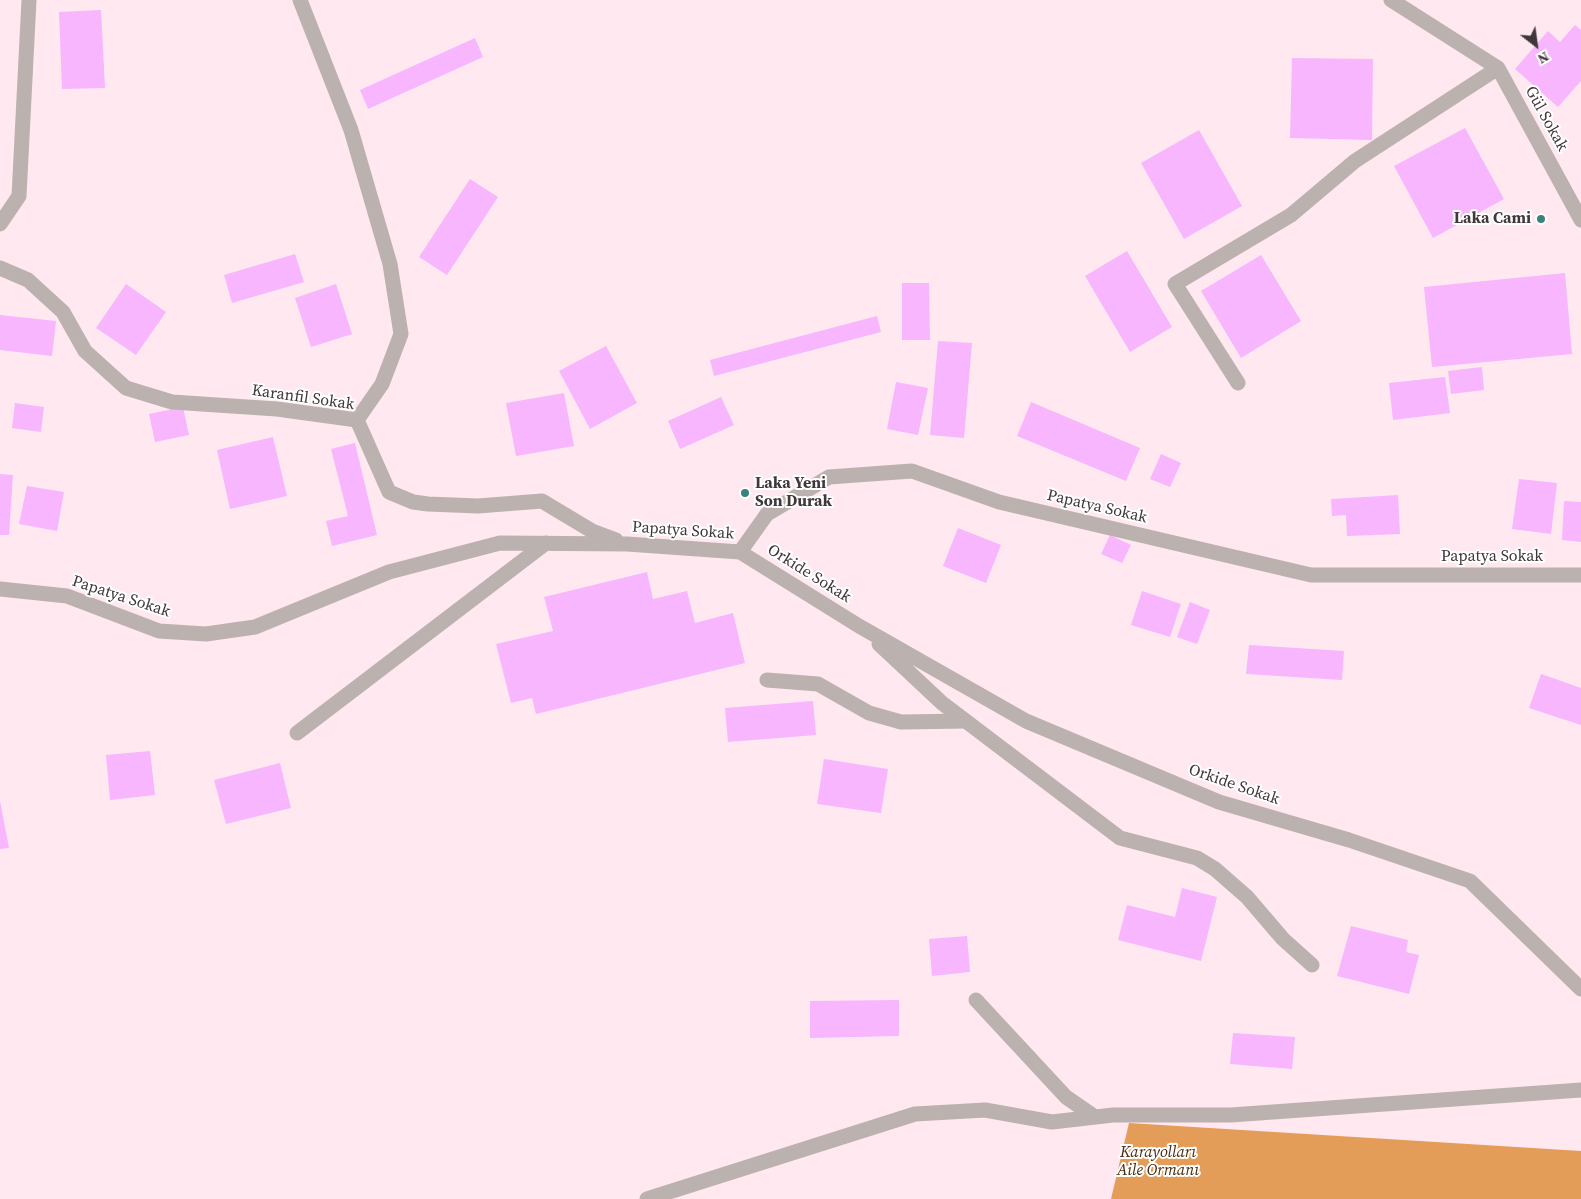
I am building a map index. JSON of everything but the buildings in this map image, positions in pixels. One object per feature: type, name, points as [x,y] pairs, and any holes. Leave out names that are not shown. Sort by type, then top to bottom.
[{"type":"street","points":[[0,224],[19,196],[29,0]]},
{"type":"street","points":[[300,0],[351,130],[390,264],[401,334],[382,384],[357,420]]},
{"type":"street","name":"Gül Sokak","points":[[1391,0],[1498,68],[1581,220]]},
{"type":"street","points":[[1238,383],[1175,284],[1291,215],[1355,161],[1498,68]]},
{"type":"street","name":"Karanfil Sokak","points":[[0,268],[28,280],[63,312],[85,351],[126,388],[172,402],[277,409],[357,420],[389,492],[413,502],[454,505],[478,506],[542,501],[592,531],[627,544]]},
{"type":"street","name":"Papatya Sokak","points":[[0,589],[67,596],[159,631],[206,634],[256,627],[389,572],[500,543],[627,544],[740,552],[767,514],[828,477],[912,471],[999,502],[1311,575],[1581,575]]},
{"type":"street","points":[[297,733],[546,543]]},
{"type":"street","name":"Orkide Sokak","points":[[740,552],[859,626],[1026,721],[1219,802],[1349,840],[1470,881],[1581,989]]},
{"type":"street","name":"Orkide Sokak","points":[[859,626],[942,704],[1120,838],[1198,858],[1215,869],[1247,897],[1283,939],[1312,965]]},
{"type":"street","points":[[767,680],[818,684],[870,713],[901,722],[965,720]]},
{"type":"street","points":[[976,1000],[1066,1098],[1095,1117]]},
{"type":"street","points":[[647,1199],[915,1114],[985,1110],[1052,1122],[1114,1115],[1231,1116],[1581,1090]]},
{"type":"green space","name":"Karayolları Aile Ormanı","points":[[1129,1123],[1581,1151],[1581,1199],[1111,1199]]},
{"type":"place","name":"Laka Cami","points":[[1541,219]]},
{"type":"place","name":"Laka Yeni Son Durak","points":[[745,493]]}]
